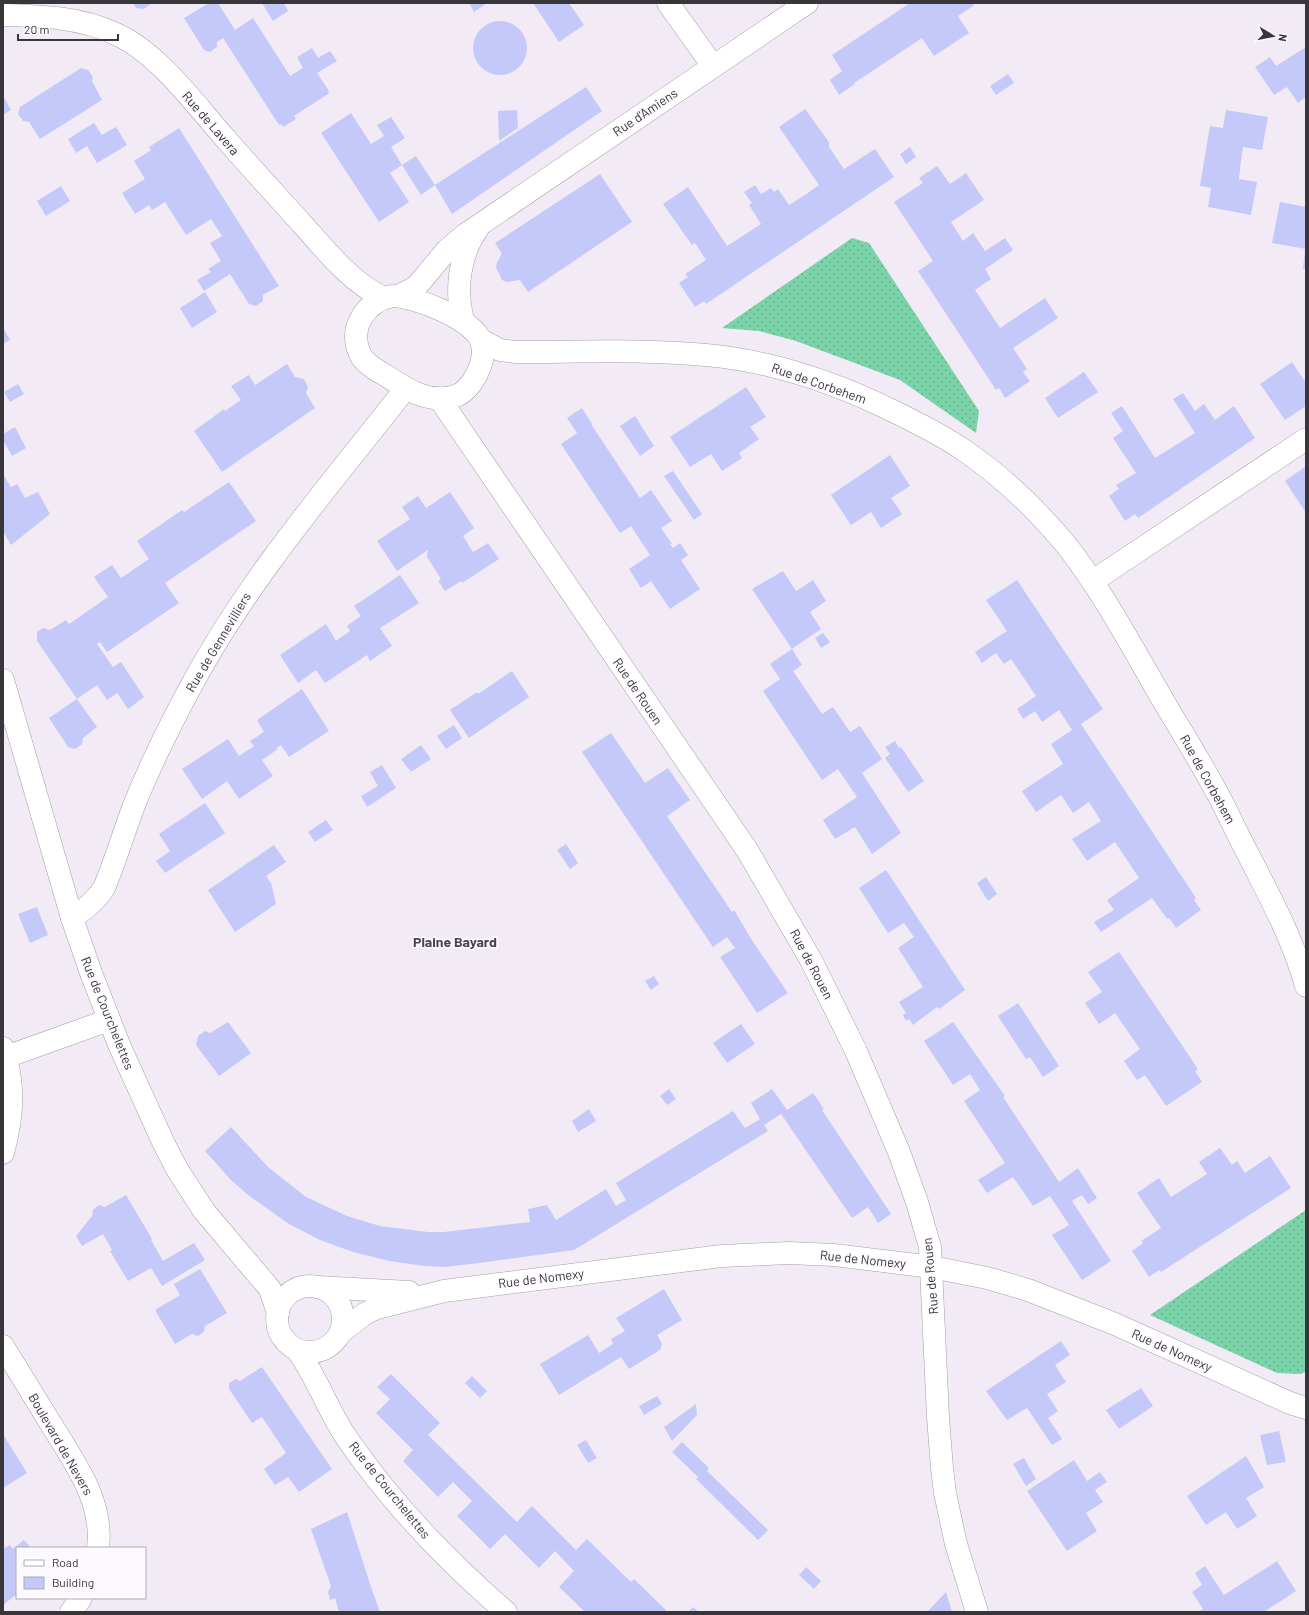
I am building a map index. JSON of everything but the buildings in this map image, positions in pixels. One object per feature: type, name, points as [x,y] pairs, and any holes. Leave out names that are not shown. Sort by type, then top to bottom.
[{"type":"street","points":[[668,3],[713,66]]},
{"type":"street","name":"Rue d'Amiens","points":[[391,297],[416,287],[447,250],[484,221],[807,3]]},
{"type":"street","name":"Rue de Lavera","points":[[3,15],[53,16],[75,20],[115,34],[133,43],[146,53],[181,88],[268,188],[325,249],[368,289],[391,297]]},
{"type":"street","name":"Rue d'Amiens","points":[[463,321],[460,311],[458,290],[461,268],[468,245],[484,221]]},
{"type":"street","points":[[391,297],[428,305],[463,321],[473,329],[481,340],[483,354],[479,371],[470,385],[459,394],[439,398],[414,393],[369,365],[360,354],[358,347],[357,330],[362,316],[372,305],[391,297]]},
{"type":"street","name":"Rue de Corbehem","points":[[481,340],[500,350],[516,352],[666,352],[709,355],[782,368],[854,392],[930,429],[966,452],[989,470],[1006,484],[1046,523],[1065,544],[1093,581],[1217,792],[1279,914],[1297,955],[1306,986]]},
{"type":"street","name":"Rue de Gennevilliers","points":[[72,918],[91,904],[104,888],[155,756],[190,687],[233,615],[267,565],[406,388]]},
{"type":"street","name":"Rue de Rouen","points":[[439,398],[728,821],[798,936],[856,1051],[899,1152],[930,1247],[938,1417],[945,1493],[956,1544],[977,1612]]},
{"type":"street","points":[[1093,581],[1306,439]]},
{"type":"street","name":"Rue de Courchelettes","points":[[3,680],[72,918],[90,973],[135,1082],[177,1169],[204,1211],[270,1289],[278,1314]]},
{"type":"street","points":[[3,1153],[10,1123],[12,1097],[4,1054],[109,1020]]},
{"type":"street","name":"Rue de Nomexy","points":[[315,1287],[406,1292],[444,1291],[698,1258],[743,1254],[789,1253],[834,1255],[932,1267],[987,1278],[1050,1298],[1115,1324],[1290,1403],[1306,1408]]},
{"type":"street","points":[[305,1287],[315,1287],[329,1292],[339,1304],[343,1318],[340,1333],[335,1342],[322,1350],[312,1352],[297,1350],[289,1345],[282,1337],[278,1323],[278,1314],[284,1300],[295,1290],[305,1287]]},
{"type":"street","name":"Rue de Nomexy","points":[[340,1333],[366,1313],[377,1308],[444,1291]]},
{"type":"street","name":"Boulevard de Nevers","points":[[3,1346],[86,1484],[96,1510],[98,1523],[98,1547]]},
{"type":"street","name":"Rue de Courchelettes","points":[[297,1350],[309,1366],[337,1423],[370,1471],[448,1559],[506,1612]]},
{"type":"street","points":[[71,1612],[80,1599]]},
{"type":"green space","points":[[852,238],[869,243],[979,411],[976,433],[900,380],[796,341],[759,331],[722,328]]},
{"type":"green space","points":[[1306,1210],[1306,1372],[1300,1374],[1277,1373],[1150,1315]]},
{"type":"district","name":"Plaine Bayard","points":[[455,941]]}]
